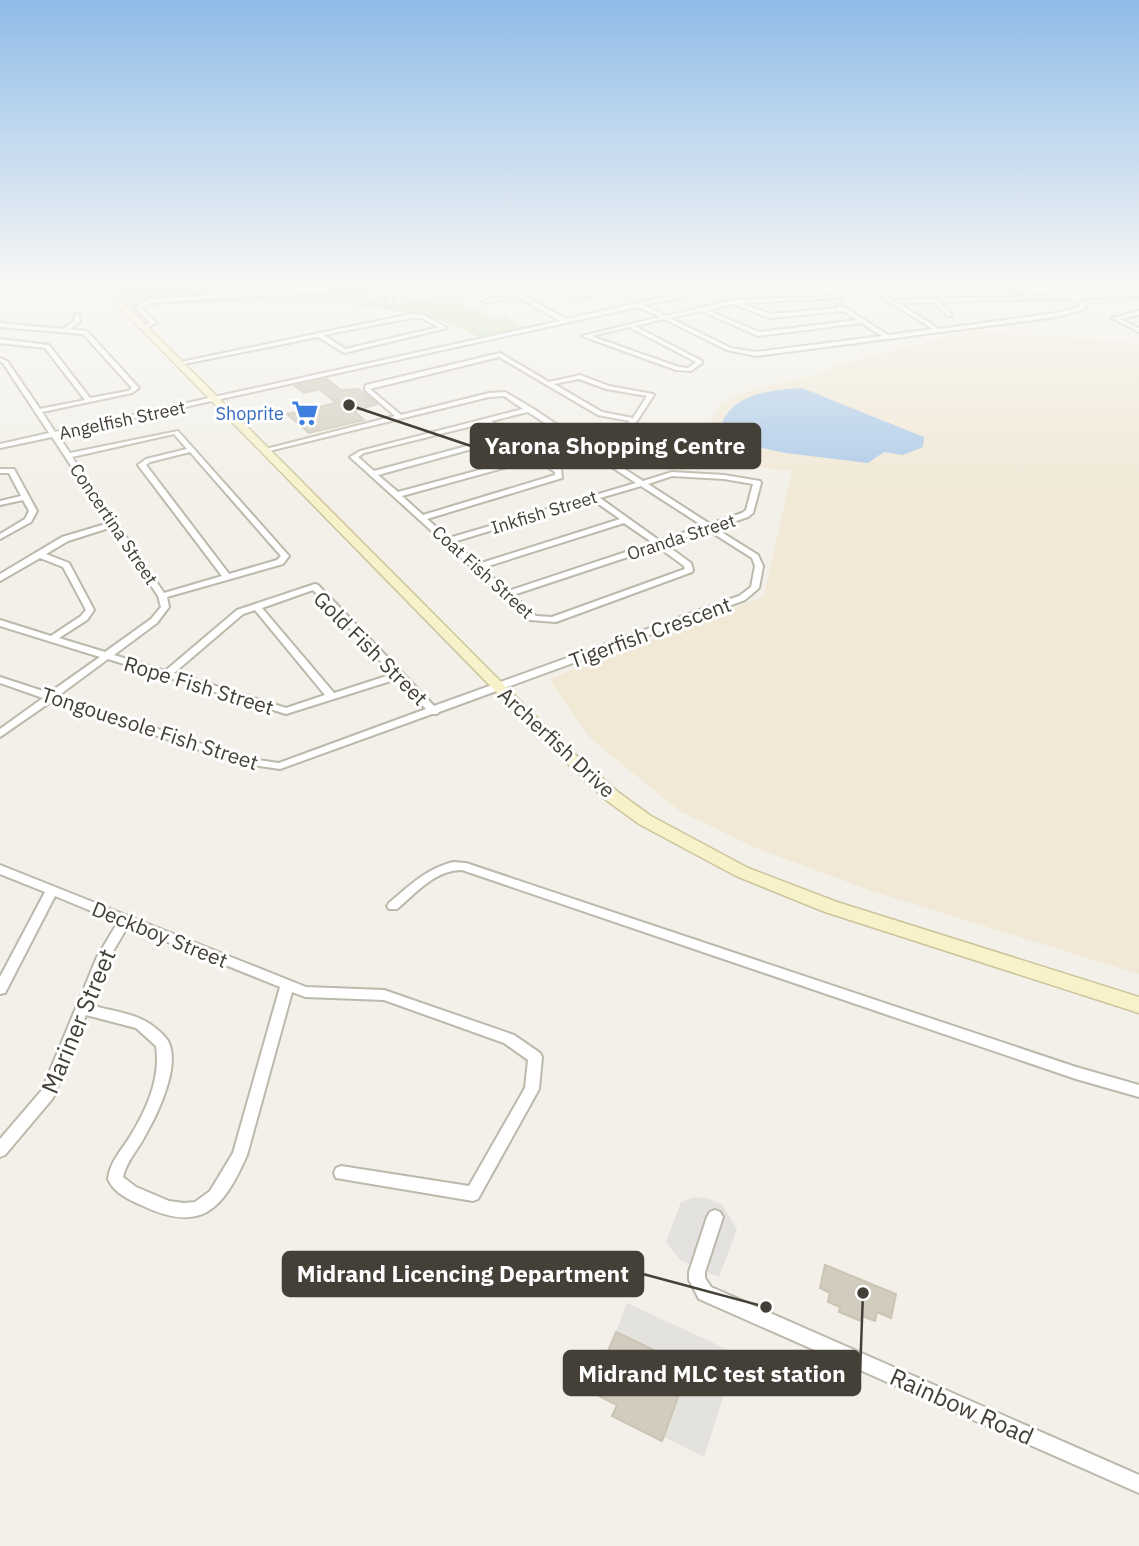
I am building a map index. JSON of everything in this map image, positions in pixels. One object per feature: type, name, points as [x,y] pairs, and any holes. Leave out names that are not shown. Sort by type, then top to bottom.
[{"type":"street","points":[[55,356],[89,401]]},
{"type":"street","points":[[40,411],[130,392],[136,388],[108,356]]},
{"type":"street","name":"Archerfish Drive","points":[[172,356],[499,688],[612,796],[659,829],[708,856],[802,897],[1139,1005]]},
{"type":"street","points":[[179,363],[212,356]]},
{"type":"street","name":"Angelfish Street","points":[[0,446],[408,356]]},
{"type":"street","points":[[400,417],[367,388],[426,371],[502,356]]},
{"type":"street","points":[[503,356],[600,414],[635,420]]},
{"type":"street","points":[[642,356],[682,370],[700,364],[685,356]]},
{"type":"street","name":"Concertina Street","points":[[0,360],[5,362],[40,411],[162,596],[165,607],[160,616],[0,734]]},
{"type":"street","points":[[457,364],[466,371]]},
{"type":"street","points":[[426,371],[435,377]]},
{"type":"street","points":[[397,495],[621,433],[635,420],[650,394],[608,388],[580,377],[551,383]]},
{"type":"street","points":[[396,379],[403,385]]},
{"type":"street","name":"Tigerfish Crescent","points":[[488,386],[530,409],[709,527],[758,561],[759,569],[752,593],[499,688]]},
{"type":"street","points":[[455,393],[466,401]]},
{"type":"street","points":[[265,450],[500,393]]},
{"type":"street","points":[[425,401],[435,408]]},
{"type":"street","name":"Coat Fish Street","points":[[530,409],[356,454],[355,457],[534,619],[549,620],[688,572],[689,566],[594,497]]},
{"type":"street","points":[[422,518],[559,476],[485,420]]},
{"type":"street","points":[[68,456],[171,432],[179,434],[285,556],[279,562],[162,596]]},
{"type":"street","points":[[372,474],[509,437]]},
{"type":"street","points":[[192,450],[148,460],[142,466],[228,577]]},
{"type":"street","points":[[603,458],[626,451]]},
{"type":"street","points":[[0,471],[10,471],[33,511],[31,517],[0,537]]},
{"type":"street","name":"Oranda Street","points":[[508,594],[750,511],[757,482],[676,474],[640,483]]},
{"type":"street","points":[[722,488],[724,477]]},
{"type":"street","name":"Inkfish Street","points":[[449,541],[640,483]]},
{"type":"street","points":[[0,503],[24,497]]},
{"type":"street","points":[[477,567],[625,520]]},
{"type":"street","points":[[0,578],[73,535],[115,524]]},
{"type":"street","points":[[38,554],[66,565],[90,610],[52,639]]},
{"type":"street","name":"Gold Fish Street","points":[[166,675],[238,613],[309,587],[317,587],[434,712]]},
{"type":"street","points":[[256,606],[332,697]]},
{"type":"street","name":"Rope Fish Street","points":[[0,623],[286,711],[399,675]]},
{"type":"street","name":"Tongouesole Fish Street","points":[[0,680],[243,761],[268,766],[294,763],[499,688]]},
{"type":"street","points":[[0,690],[11,683]]},
{"type":"street","points":[[393,906],[441,870],[462,866],[1076,1073],[1139,1091]]},
{"type":"street","name":"Deckboy Street","points":[[0,869],[287,985],[320,994],[384,995],[509,1039],[535,1057],[532,1089],[473,1194],[341,1173]]},
{"type":"street","points":[[0,989],[52,890]]},
{"type":"street","name":"Mariner Street","points":[[0,1150],[44,1100],[103,957],[125,920]]},
{"type":"street","points":[[83,1009],[140,1024],[162,1043],[164,1057],[154,1101],[140,1132],[116,1170],[115,1179],[135,1195],[163,1207],[189,1213],[203,1207],[230,1174],[240,1155],[287,985]]},
{"type":"street","name":"Rainbow Road","points":[[715,1217],[697,1272],[696,1280],[705,1293],[1139,1485]]},
{"type":"shaded area","points":[[872,356],[1139,356],[1139,974],[872,891],[756,848],[681,812],[590,738],[549,679],[764,596],[792,471],[685,460],[704,439],[709,423],[720,405],[735,396],[761,387],[821,374],[840,364]]},
{"type":"shaded area","points":[[695,1197],[710,1199],[722,1205],[737,1229],[719,1277],[680,1260],[666,1242],[681,1202]]},
{"type":"shaded area","points":[[627,1303],[737,1354],[704,1457],[664,1437],[686,1375],[676,1370],[678,1362],[616,1332]]},
{"type":"water","points":[[802,388],[924,437],[923,447],[903,455],[884,452],[868,463],[786,453],[718,439],[722,424],[737,404],[760,393]]},
{"type":"building","points":[[327,379],[341,390],[358,389],[377,404],[354,411],[364,420],[309,433],[287,414],[336,403],[320,389],[304,393],[295,386]]},
{"type":"building","points":[[825,1265],[896,1294],[891,1318],[877,1312],[875,1321],[862,1316],[861,1321],[839,1312],[840,1307],[828,1302],[830,1293],[820,1288]]},
{"type":"building","points":[[616,1332],[679,1362],[676,1370],[686,1375],[662,1441],[612,1416],[617,1405],[591,1392]]},
{"type":"place","name":"Yarona Shopping Centre","points":[[349,405]]},
{"type":"place","name":"Shoprite","points":[[305,413]]},
{"type":"place","name":"Midrand MLC test station","points":[[863,1293]]},
{"type":"place","name":"Midrand Licencing Department","points":[[766,1307]]}]
